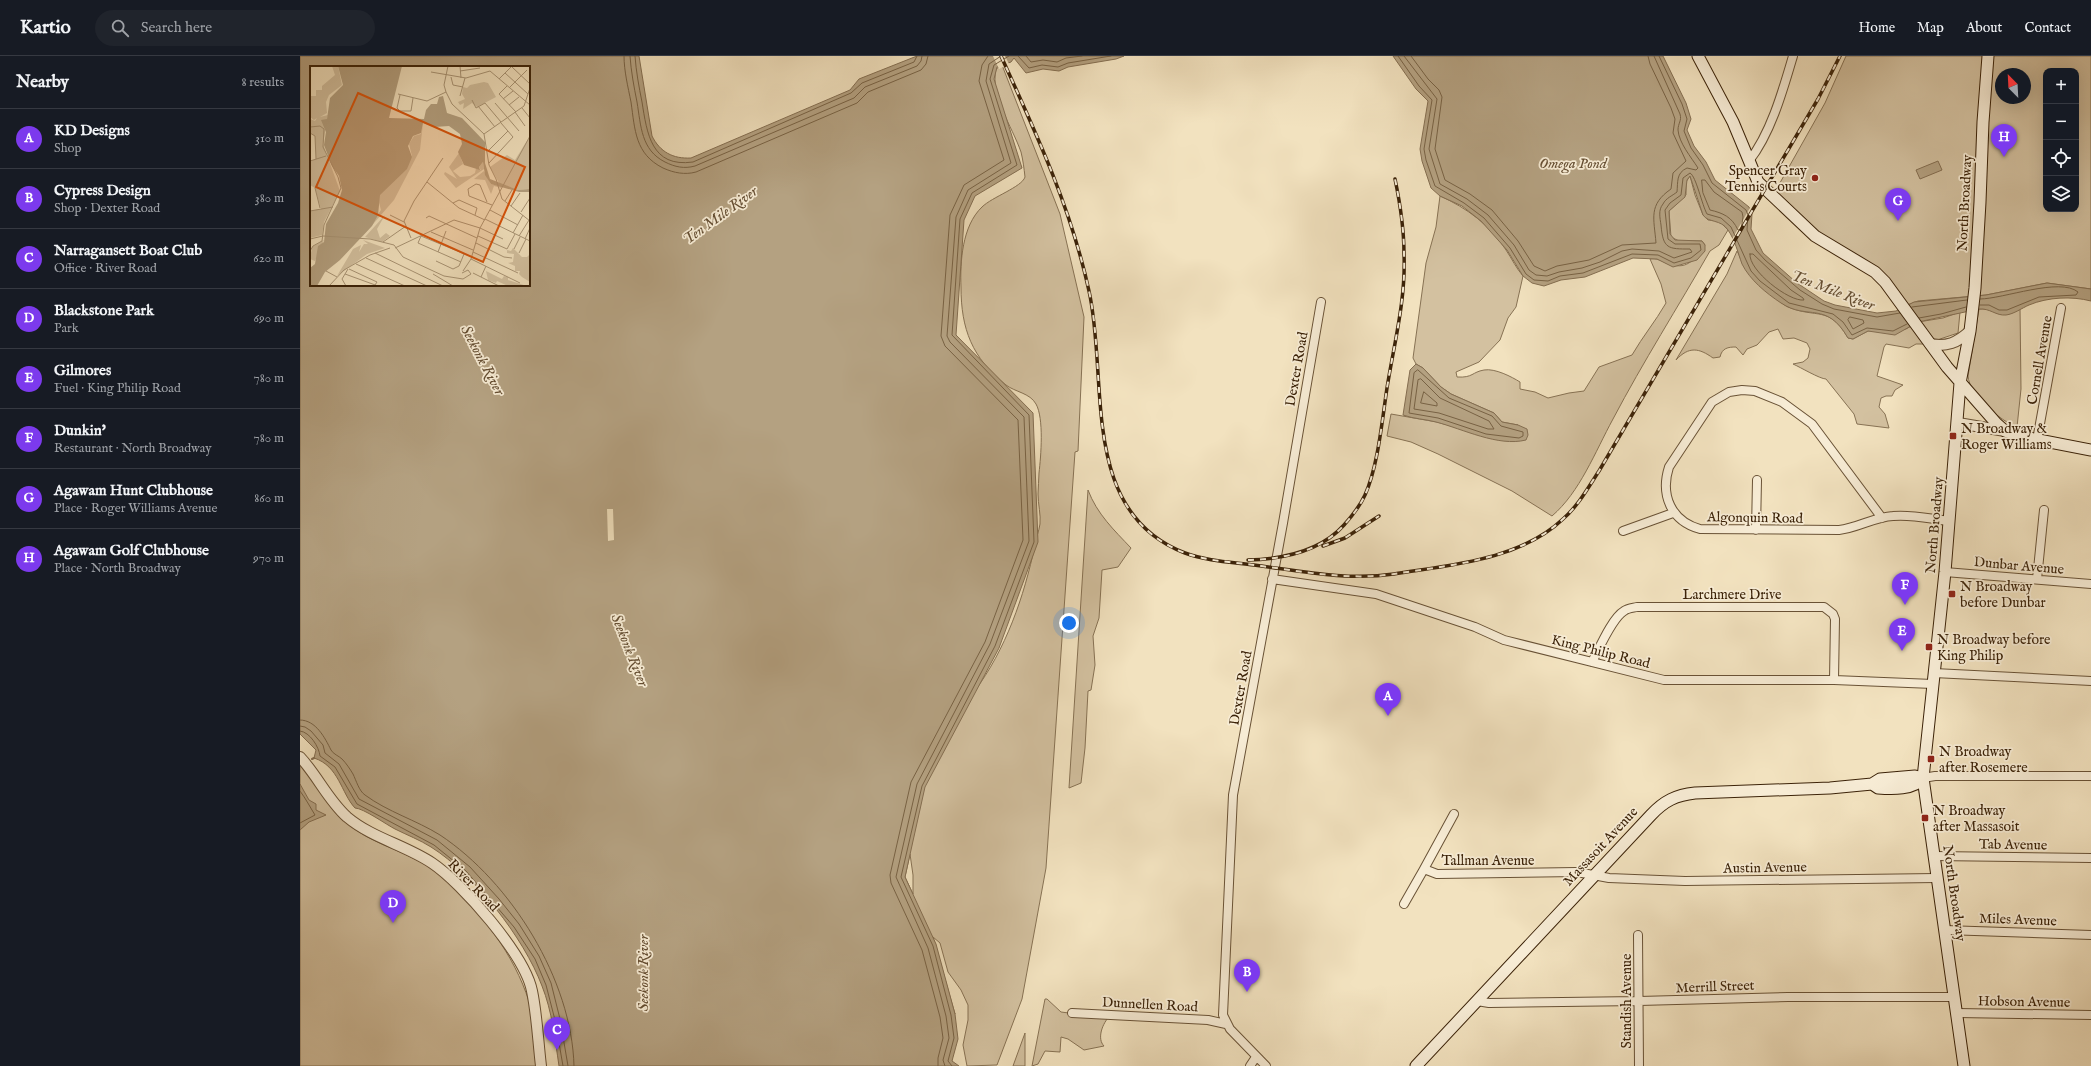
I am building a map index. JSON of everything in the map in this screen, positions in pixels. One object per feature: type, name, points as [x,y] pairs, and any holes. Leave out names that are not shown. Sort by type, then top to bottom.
[{"type":"main road","points":[[1698,56],[1733,122],[1758,182],[1815,236],[1875,272],[1960,383],[2005,431],[2037,440],[2091,450]]},
{"type":"main road","name":"North Broadway","points":[[1964,1066],[1923,778],[1945,572],[1960,383],[1970,331],[1975,288],[1980,202],[1982,122],[1988,56]]},
{"type":"main road","name":"Massasoit Avenue","points":[[1416,1066],[1650,814],[1674,796],[1695,793],[1824,788],[1872,784],[1880,779],[1914,776],[1923,778]]},
{"type":"street","points":[[1749,161],[1758,150],[1782,90],[1793,56]]},
{"type":"street","name":"Dexter Road","points":[[1226,1024],[1223,1016],[1233,795],[1321,302]]},
{"type":"street","name":"Cornell Avenue","points":[[2037,440],[2061,308]]},
{"type":"street","points":[[1930,344],[1941,346],[1952,344],[1961,340],[1970,331]]},
{"type":"street","points":[[1623,531],[1673,513],[1666,488],[1666,477],[1669,467],[1712,402],[1729,392],[1742,390],[1755,391],[1782,402],[1812,424],[1882,518]]},
{"type":"street","points":[[1958,423],[2005,431]]},
{"type":"street","points":[[1756,530],[1757,480]]},
{"type":"street","points":[[2037,579],[2044,510]]},
{"type":"street","name":"Algonquin Road","points":[[1673,513],[1692,527],[1700,530],[1844,530],[1894,515],[1949,521]]},
{"type":"street","name":"Dunbar Avenue","points":[[1945,572],[2091,584]]},
{"type":"street","name":"King Philip Road","points":[[1272,579],[1376,594],[1475,627],[1504,640],[1664,680],[1834,680],[1934,678],[2091,681]]},
{"type":"street","name":"Larchmere Drive","points":[[1592,662],[1616,619],[1629,608],[1824,607],[1833,614],[1835,619],[1834,680]]},
{"type":"street","name":"River Road","points":[[300,757],[333,802],[347,817],[372,834],[422,858],[444,872],[456,883],[496,929],[519,963],[532,990],[541,1066]]},
{"type":"street","points":[[1923,778],[1935,776],[2091,776]]},
{"type":"street","points":[[1424,869],[1454,814]]},
{"type":"street","name":"Tab Avenue","points":[[1934,856],[2091,858]]},
{"type":"street","name":"Tallman Avenue","points":[[1404,904],[1424,869],[1437,874],[1577,872],[1593,876]]},
{"type":"street","name":"Austin Avenue","points":[[1593,876],[1686,881],[1938,878]]},
{"type":"street","name":"Miles Avenue","points":[[1945,930],[2091,934]]},
{"type":"street","name":"Standish Avenue","points":[[1638,935],[1639,1066]]},
{"type":"street","name":"Merrill Street","points":[[1477,1001],[1489,1003],[1788,997],[1954,997]]},
{"type":"street","name":"Dunnellen Road","points":[[1072,1013],[1208,1020],[1226,1024]]},
{"type":"street","name":"Hobson Avenue","points":[[1957,1013],[2091,1015]]},
{"type":"street","points":[[1226,1024],[1266,1066]]},
{"type":"street","points":[[1250,1066],[1256,1057]]},
{"type":"shaded area","points":[[1846,56],[2091,56],[2091,289],[2047,283],[1986,295],[1918,301],[1902,307],[1883,283],[1772,197],[1825,103]]},
{"type":"shaded area","points":[[1002,65],[1060,214],[1084,317],[1078,451],[1075,452],[1046,868],[1022,999],[997,1065],[967,1066],[963,1045],[968,1020],[968,1005],[961,990],[948,972],[940,943],[933,937],[955,1014],[886,841],[995,658],[1004,640],[1025,584],[1040,524],[1038,494],[1041,428],[1039,410],[1030,397],[1006,385],[994,375],[985,364],[971,342],[963,316],[961,267],[966,234],[970,224],[982,207],[1013,188],[1023,181],[1025,177],[1021,152],[1003,111],[996,90],[996,69]],"holes":[[[910,854],[913,875],[913,894],[905,877]]]},
{"type":"shaded area","points":[[1690,176],[1695,195],[1703,215],[1708,220],[1719,221],[1728,230],[1719,245],[1710,251],[1624,398],[1579,483],[1562,506],[1552,516],[1512,491],[1438,454],[1411,442],[1387,436],[1391,414],[1437,422],[1468,431],[1518,425],[1502,422],[1494,413],[1451,394],[1441,387],[1423,368],[1416,364],[1413,358],[1426,263],[1436,227],[1440,196],[1469,212],[1485,225],[1500,241],[1523,276],[1516,307],[1508,318],[1500,340],[1479,362],[1456,372],[1457,377],[1466,377],[1484,370],[1493,370],[1508,375],[1520,382],[1520,389],[1535,392],[1548,398],[1584,391],[1599,367],[1632,355],[1666,303],[1661,284],[1650,259],[1673,265],[1684,265],[1693,260],[1705,245],[1702,241],[1679,241],[1671,237],[1669,211],[1686,195],[1686,182]]},
{"type":"shaded area","points":[[1737,251],[1742,262],[1756,279],[1784,304],[1798,310],[1828,317],[1835,321],[1848,338],[1853,339],[1868,331],[1906,329],[1918,322],[1943,318],[1960,312],[1958,333],[1928,343],[1926,341],[1923,344],[1916,344],[1909,348],[1886,344],[1877,376],[1903,385],[1895,390],[1892,396],[1881,398],[1879,407],[1885,414],[1889,428],[1857,424],[1854,414],[1826,379],[1793,364],[1803,362],[1808,358],[1810,349],[1807,343],[1794,338],[1783,339],[1778,329],[1769,332],[1757,345],[1747,349],[1743,355],[1736,347],[1733,347],[1724,350],[1720,357],[1713,358],[1703,352],[1694,350],[1685,352],[1676,360],[1727,274]]},
{"type":"shaded area","points":[[2020,308],[2021,389],[2017,427],[2002,419],[1986,406],[1974,391],[1968,376],[1979,309],[2009,313]]},
{"type":"shaded area","points":[[1088,490],[1101,514],[1131,548],[1118,567],[1102,570],[1099,618],[1093,636],[1095,665],[1091,690],[1088,691],[1085,748],[1081,783],[1069,788]]},
{"type":"shaded area","points":[[300,763],[327,801],[344,821],[373,840],[416,859],[432,868],[447,880],[490,928],[519,975],[526,993],[536,1030],[538,1066],[300,1066]]},
{"type":"shaded area","points":[[1045,999],[1047,999],[1061,1012],[1108,1018],[1101,1032],[1101,1040],[1104,1046],[1084,1050],[1068,1039],[1061,1037],[1060,1052],[1045,1051],[1038,1064],[1032,1066]]},
{"type":"shaded area","points":[[1025,1033],[1025,1066],[1013,1066]]},
{"type":"water","points":[[300,56],[639,56],[652,136],[655,142],[663,150],[673,156],[691,158],[850,90],[859,79],[917,56],[1124,56],[1116,59],[1068,67],[1059,71],[1043,69],[1026,73],[1014,58],[1011,62],[997,67],[994,79],[1022,168],[975,196],[964,220],[956,335],[1033,413],[1038,542],[999,648],[925,787],[905,877],[936,944],[955,1014],[958,1039],[952,1061],[959,1066],[559,1066],[551,1015],[542,986],[534,967],[523,948],[496,909],[464,873],[431,847],[364,811],[355,808],[350,802],[334,773],[329,767],[314,758],[316,750],[300,734]]},
{"type":"water","name":"Omega Pond","points":[[1393,56],[1663,56],[1686,103],[1691,119],[1687,130],[1694,146],[1706,162],[1715,180],[1749,207],[1752,214],[1751,229],[1763,253],[1797,283],[1824,301],[1835,305],[1877,313],[1896,311],[1914,302],[1986,295],[2047,283],[2091,289],[2091,301],[2076,298],[2044,300],[2006,315],[1979,309],[1918,322],[1895,335],[1868,331],[1853,339],[1848,338],[1840,326],[1832,319],[1824,315],[1791,308],[1770,295],[1754,281],[1745,270],[1728,230],[1722,224],[1708,219],[1703,215],[1690,176],[1687,180],[1685,197],[1669,211],[1670,234],[1675,240],[1702,241],[1705,245],[1705,251],[1697,260],[1673,267],[1657,259],[1633,258],[1585,277],[1561,280],[1544,286],[1532,283],[1523,276],[1507,250],[1481,221],[1462,206],[1440,196],[1431,188],[1422,161],[1420,149],[1428,101],[1416,89]]},
{"type":"water","points":[[1938,161],[1942,170],[1920,179],[1916,170]]},
{"type":"water","points":[[1416,364],[1423,368],[1441,387],[1451,394],[1494,413],[1502,422],[1518,425],[1527,429],[1528,435],[1526,440],[1515,442],[1492,439],[1436,422],[1403,415],[1410,370]]},
{"type":"water","points":[[300,784],[309,800],[316,804],[316,810],[326,815],[309,822],[300,830]]},
{"type":"pier","points":[[993,56],[1005,56],[1009,64],[999,69]]},
{"type":"pier","points":[[1751,206],[1753,210],[1732,245],[1731,241]]},
{"type":"pier","points":[[607,509],[613,509],[614,540],[608,541]]},
{"type":"railway","points":[[1001,56],[1039,142],[1073,230],[1089,291],[1094,326],[1104,440],[1113,476],[1128,507],[1151,534],[1193,556],[1219,561],[1341,576],[1376,576],[1394,574],[1461,563],[1505,552],[1526,544],[1546,533],[1568,514],[1599,471],[1818,99],[1840,56]]},
{"type":"railway","points":[[1248,560],[1287,556],[1312,548],[1324,542],[1344,525],[1363,499],[1373,471],[1379,443],[1403,288],[1404,245],[1395,179]]},
{"type":"railway","points":[[1323,546],[1345,538],[1379,516]]},
{"type":"place","name":"Agawam Golf Clubhouse","points":[[2004,157]]},
{"type":"place","name":"Spencer Gray Tennis Courts","points":[[1815,178]]},
{"type":"place","name":"Agawam Hunt Clubhouse","points":[[1898,221]]},
{"type":"place","name":"N Broadway & Roger Williams","points":[[1953,436]]},
{"type":"place","name":"N Broadway before Dunbar","points":[[1952,594]]},
{"type":"place","name":"Dunkin'","points":[[1905,605]]},
{"type":"place","name":"N Broadway before King Philip","points":[[1929,647]]},
{"type":"place","name":"Gilmores","points":[[1902,651]]},
{"type":"place","name":"KD Designs","points":[[1388,716]]},
{"type":"place","name":"N Broadway after Rosemere","points":[[1931,759]]},
{"type":"place","name":"N Broadway after Massasoit","points":[[1925,818]]},
{"type":"place","name":"Blackstone Park","points":[[393,923]]},
{"type":"place","name":"Cypress Design","points":[[1247,992]]},
{"type":"place","name":"Narragansett Boat Club","points":[[557,1050]]},
{"type":"water label","name":"Ten Mile River","points":[[720,215]]},
{"type":"water label","name":"Ten Mile River","points":[[1833,290]]},
{"type":"water label","name":"Seekonk River","points":[[483,360]]},
{"type":"water label","name":"Seekonk River","points":[[630,650]]},
{"type":"water label","name":"Seekonk River","points":[[643,973]]}]
